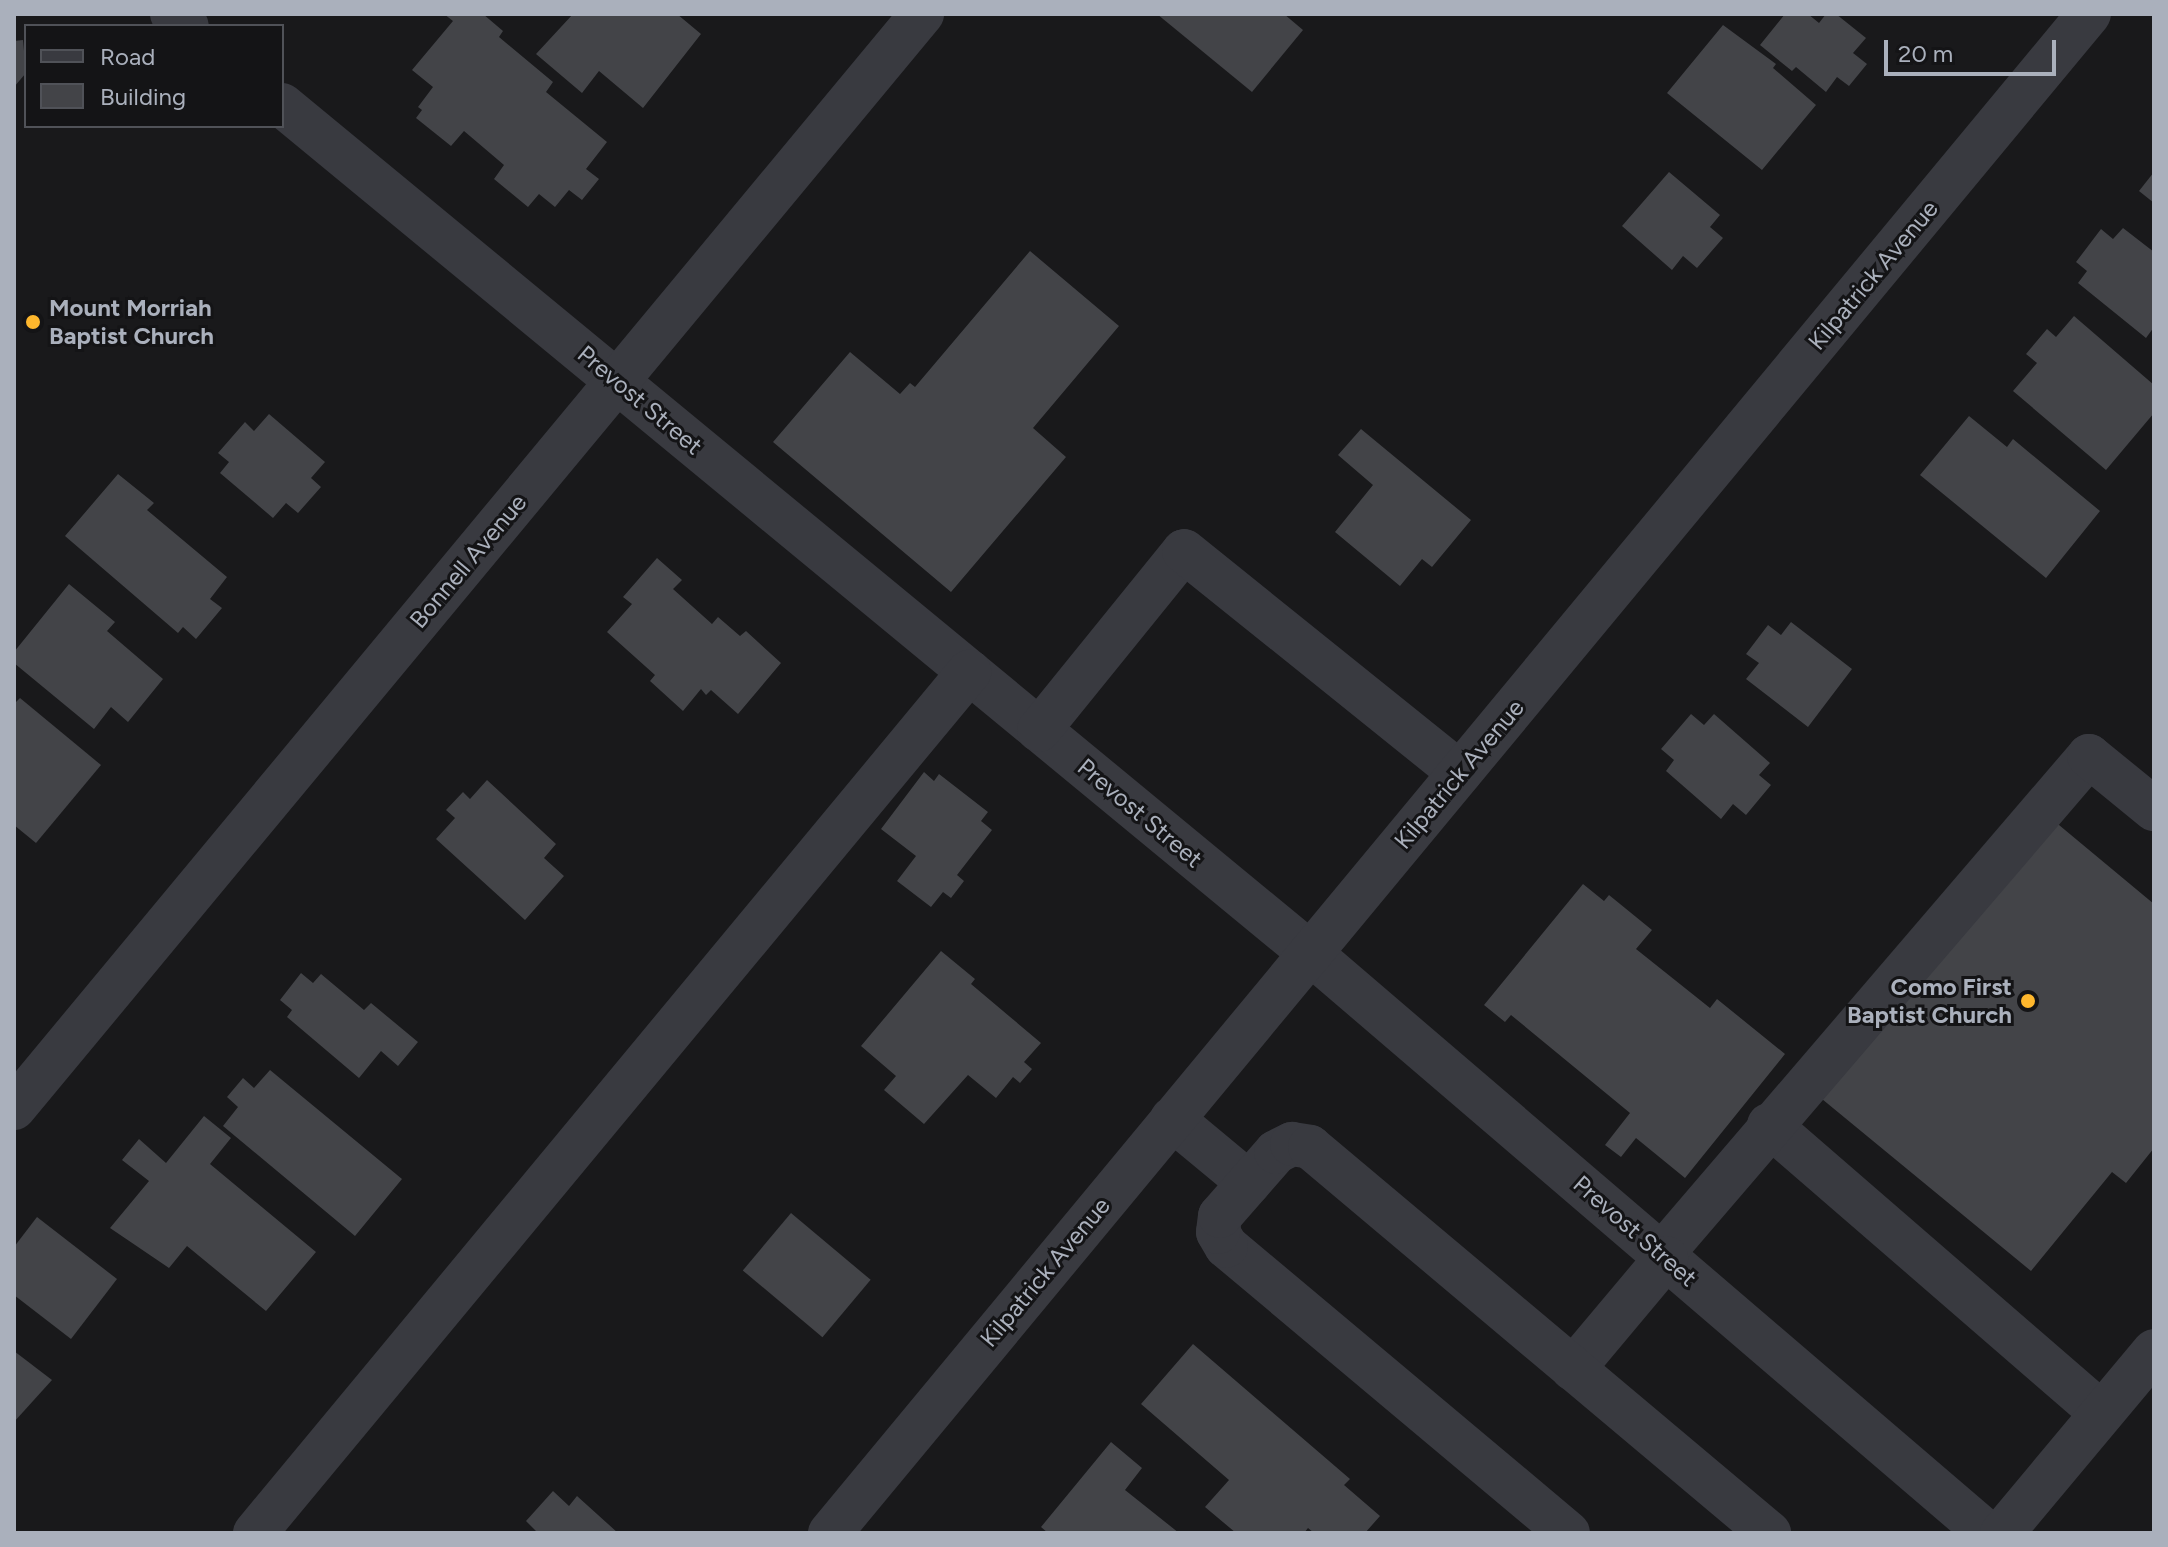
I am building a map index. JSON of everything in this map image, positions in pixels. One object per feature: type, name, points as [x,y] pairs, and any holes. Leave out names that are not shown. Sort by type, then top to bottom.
[{"type":"street","name":"Bonnell Avenue","points":[[14,1108],[922,14]]},
{"type":"street","name":"Kilpatrick Avenue","points":[[830,1533],[2089,14]]},
{"type":"street","name":"Prevost Street","points":[[284,107],[1310,953],[1987,1533]]},
{"type":"street","points":[[1039,730],[1184,551],[1460,773]]},
{"type":"street","points":[[255,1533],[969,672]]},
{"type":"street","points":[[1573,1369],[1769,1125],[2089,756],[2154,809]]},
{"type":"street","points":[[1172,1119],[1249,1183]]},
{"type":"street","points":[[1769,1125],[2101,1413]]},
{"type":"street","points":[[1568,1533],[1226,1246],[1218,1232],[1220,1216],[1276,1152],[1292,1144],[1310,1147],[1769,1533]]},
{"type":"street","points":[[2002,1533],[2154,1351]]},
{"type":"building","points":[[444,14],[483,14],[503,31],[499,37],[553,82],[546,92],[607,142],[586,169],[599,179],[582,200],[569,190],[555,207],[539,194],[528,207],[494,179],[504,165],[464,131],[451,146],[416,118],[422,110],[418,107],[433,87],[412,70],[453,21]]},
{"type":"building","points":[[573,14],[677,14],[701,34],[643,108],[599,71],[582,93],[536,54]]},
{"type":"building","points":[[1157,14],[1284,14],[1303,30],[1252,92]]},
{"type":"building","points":[[1785,14],[1808,14],[1819,23],[1826,14],[1836,14],[1866,38],[1853,53],[1867,64],[1849,86],[1837,77],[1826,92],[1796,67],[1792,71],[1760,45]]},
{"type":"building","points":[[1723,25],[1776,64],[1773,68],[1816,105],[1762,170],[1667,93]]},
{"type":"building","points":[[23,40],[24,75],[14,87],[14,41]]},
{"type":"building","points":[[1669,172],[1720,215],[1710,227],[1723,238],[1697,268],[1683,256],[1672,270],[1622,226]]},
{"type":"building","points":[[2154,172],[2154,203],[2139,191]]},
{"type":"building","points":[[2123,228],[2154,252],[2154,327],[2146,338],[2078,283],[2087,271],[2076,262],[2101,229],[2113,239]]},
{"type":"building","points":[[1030,251],[1119,326],[1033,428],[1066,457],[951,592],[773,442],[850,352],[900,394],[910,383],[915,387]]},
{"type":"building","points":[[2074,316],[2154,385],[2154,413],[2106,470],[2013,391],[2037,363],[2026,354],[2047,329],[2056,337]]},
{"type":"building","points":[[269,414],[325,462],[311,478],[321,487],[298,513],[286,503],[273,518],[220,473],[229,462],[218,453],[245,422],[254,431]]},
{"type":"building","points":[[1969,416],[2007,447],[2013,439],[2100,511],[2046,578],[1920,475]]},
{"type":"building","points":[[1361,429],[1471,520],[1432,567],[1422,559],[1400,586],[1335,532],[1373,485],[1338,455]]},
{"type":"building","points":[[118,474],[154,503],[147,510],[227,577],[210,599],[222,608],[196,639],[183,627],[178,633],[65,536]]},
{"type":"building","points":[[657,558],[682,580],[673,589],[712,624],[718,617],[740,636],[746,631],[781,663],[738,714],[711,690],[706,695],[701,689],[683,711],[650,681],[655,675],[607,632],[632,604],[623,597]]},
{"type":"building","points":[[69,584],[115,622],[107,631],[163,679],[128,722],[111,707],[94,729],[14,663],[14,652]]},
{"type":"building","points":[[1791,622],[1852,669],[1808,727],[1746,679],[1759,663],[1746,654],[1768,625],[1781,635]]},
{"type":"building","points":[[20,698],[101,765],[36,843],[14,825],[14,704]]},
{"type":"building","points":[[1691,714],[1704,725],[1714,714],[1770,763],[1759,775],[1771,785],[1746,815],[1733,804],[1721,819],[1666,771],[1674,760],[1661,749]]},
{"type":"building","points":[[924,772],[934,781],[939,774],[988,812],[981,821],[992,830],[957,875],[964,881],[951,898],[943,892],[931,907],[897,881],[916,856],[881,829]]},
{"type":"building","points":[[487,780],[556,844],[544,858],[564,876],[525,920],[436,839],[455,818],[446,810],[463,792],[470,799]]},
{"type":"building","name":"Como First Baptist Church","points":[[2053,820],[2154,904],[2154,1148],[2126,1183],[2112,1172],[2031,1271],[1822,1099]]},
{"type":"building","points":[[1583,884],[1604,901],[1609,895],[1652,930],[1636,949],[1710,1008],[1717,999],[1785,1054],[1685,1178],[1636,1138],[1621,1157],[1605,1145],[1630,1113],[1511,1015],[1505,1022],[1484,1005]]},
{"type":"building","points":[[941,951],[975,979],[971,984],[1041,1043],[1024,1062],[1032,1069],[1020,1083],[1013,1077],[996,1098],[968,1075],[924,1124],[884,1090],[896,1076],[861,1046]]},
{"type":"building","points":[[301,973],[313,983],[321,974],[364,1010],[371,1003],[418,1042],[398,1066],[381,1051],[359,1078],[287,1017],[292,1010],[280,1000]]},
{"type":"building","points":[[270,1070],[402,1179],[355,1236],[223,1126],[238,1107],[227,1097],[243,1078],[254,1088]]},
{"type":"building","points":[[204,1116],[231,1138],[210,1164],[316,1252],[266,1311],[187,1246],[169,1268],[110,1228],[149,1181],[122,1160],[139,1139],[166,1163]]},
{"type":"building","points":[[791,1213],[871,1280],[822,1337],[743,1270]]},
{"type":"building","points":[[37,1217],[117,1279],[71,1339],[14,1295],[14,1247]]},
{"type":"building","points":[[1193,1344],[1350,1479],[1344,1485],[1380,1516],[1365,1533],[1314,1533],[1308,1528],[1304,1533],[1236,1533],[1205,1507],[1229,1480],[1141,1404]]},
{"type":"building","points":[[14,1351],[52,1380],[14,1422]]},
{"type":"building","points":[[1111,1442],[1142,1468],[1125,1490],[1179,1533],[1048,1533],[1041,1527]]},
{"type":"building","points":[[553,1491],[569,1506],[577,1496],[618,1533],[538,1533],[526,1521]]},
{"type":"place","name":"Mount Morriah Baptist Church","points":[[33,322]]},
{"type":"place","name":"Como First Baptist Church","points":[[2028,1001]]}]
